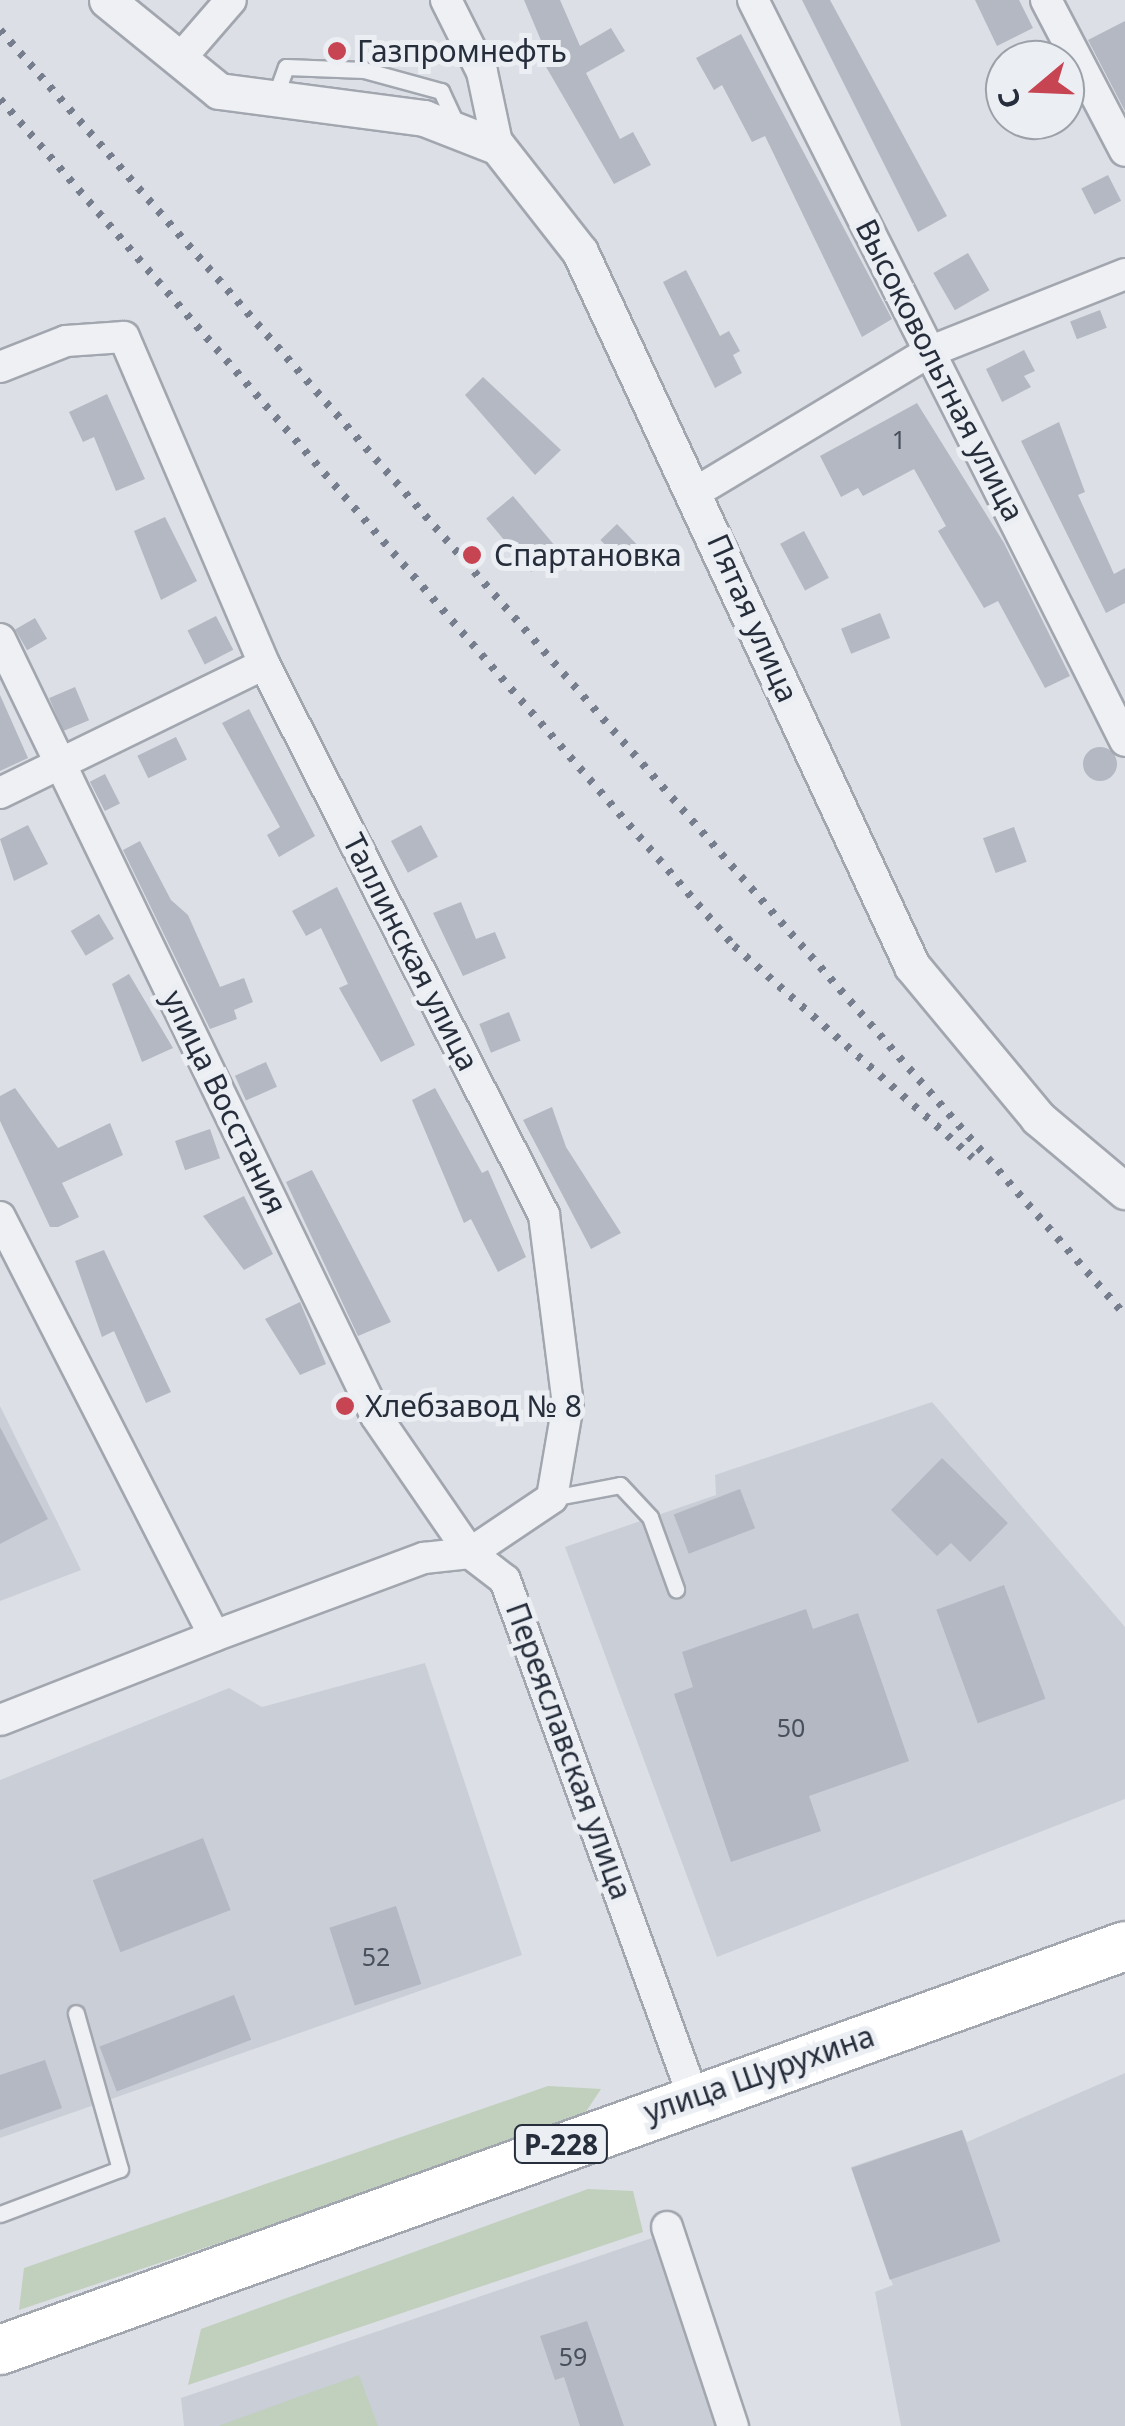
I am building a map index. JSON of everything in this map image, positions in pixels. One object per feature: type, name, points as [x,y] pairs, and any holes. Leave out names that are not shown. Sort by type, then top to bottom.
[{"type":"highway","name":"улица Шурухина","points":[[0,2350],[693,2096],[1125,1946]]},
{"type":"street","points":[[107,0],[219,91],[424,118],[498,147]]},
{"type":"street","points":[[180,60],[231,0]]},
{"type":"street","name":"Пятая улица","points":[[446,0],[482,72],[498,147],[580,252],[696,492],[912,966],[1038,1118],[1125,1191]]},
{"type":"street","name":"Высоковольтная улица","points":[[753,0],[1125,742]]},
{"type":"street","points":[[1046,0],[1125,151]]},
{"type":"street","points":[[696,492],[931,350],[1125,274]]},
{"type":"street","name":"Таллинская улица","points":[[0,367],[66,341],[124,337],[264,664],[544,1215],[568,1404],[552,1498]]},
{"type":"street","name":"улица Восстания","points":[[0,639],[376,1416],[470,1553]]},
{"type":"street","points":[[0,793],[63,768],[264,664]]},
{"type":"street","points":[[0,1218],[214,1636]]},
{"type":"street","points":[[0,1720],[424,1558],[470,1553],[552,1498]]},
{"type":"street","name":"Переяславская улица","points":[[470,1553],[505,1580],[532,1638],[693,2096]]},
{"type":"street","points":[[667,2227],[733,2426]]},
{"type":"lane","points":[[552,1498],[620,1485],[650,1518],[676,1589]]},
{"type":"lane","points":[[0,2214],[120,2169],[76,2014]]},
{"type":"shaded area","points":[[932,1402],[1125,1627],[1125,1799],[717,1957],[565,1547],[716,1495],[715,1475]]},
{"type":"shaded area","points":[[0,1406],[81,1570],[0,1601]]},
{"type":"shaded area","points":[[425,1663],[522,1955],[0,2138],[0,1780],[229,1688],[262,1707]]},
{"type":"shaded area","points":[[1125,2073],[1125,2426],[901,2426],[875,2292],[893,2285],[851,2167],[962,2130],[967,2142]]},
{"type":"shaded area","points":[[652,2238],[716,2426],[184,2426],[181,2398]]},
{"type":"green space","points":[[548,2086],[601,2089],[579,2122],[19,2310],[24,2268]]},
{"type":"green space","points":[[588,2189],[633,2191],[643,2232],[188,2385],[201,2329]]},
{"type":"green space","points":[[359,2375],[378,2426],[218,2426]]},
{"type":"building","points":[[524,0],[560,0],[580,46],[611,28],[625,51],[586,73],[620,139],[633,132],[651,165],[614,184],[545,65],[550,62]]},
{"type":"building","points":[[802,0],[830,0],[947,216],[918,232]]},
{"type":"building","points":[[975,0],[1019,0],[1033,28],[1009,40],[994,40]]},
{"type":"building","points":[[1125,21],[1125,111],[1088,40]]},
{"type":"building","points":[[741,34],[892,319],[862,337],[765,136],[752,142],[722,85],[714,90],[696,58]]},
{"type":"building","points":[[1108,175],[1121,201],[1094,214],[1081,189]]},
{"type":"building","points":[[968,253],[990,290],[955,310],[933,273]]},
{"type":"building","points":[[686,270],[720,336],[729,331],[740,351],[733,355],[742,373],[715,388],[663,282]]},
{"type":"building","points":[[1100,310],[1107,328],[1077,339],[1070,321]]},
{"type":"building","points":[[1024,350],[1035,371],[1024,376],[1031,387],[1002,402],[986,369]]},
{"type":"building","points":[[483,377],[561,450],[535,475],[465,395]]},
{"type":"building","points":[[107,394],[145,479],[116,491],[94,437],[83,442],[69,412]]},
{"type":"building","points":[[917,403],[1004,543],[1070,676],[1045,688],[998,601],[984,608],[938,531],[946,526],[914,469],[863,496],[858,488],[841,497],[820,456]]},
{"type":"building","points":[[1059,422],[1085,492],[1078,495],[1114,574],[1125,568],[1125,603],[1106,613],[1021,441]]},
{"type":"building","points":[[513,496],[558,550],[531,572],[486,518]]},
{"type":"building","points":[[165,517],[197,581],[161,600],[134,531]]},
{"type":"building","points":[[617,524],[639,547],[623,563],[600,540]]},
{"type":"building","points":[[804,531],[829,578],[805,590],[780,544]]},
{"type":"building","points":[[880,613],[890,638],[851,654],[841,629]]},
{"type":"building","points":[[216,616],[233,650],[205,664],[187,631]]},
{"type":"building","points":[[35,618],[47,639],[27,650],[15,630]]},
{"type":"building","points":[[75,687],[89,720],[63,731],[49,698]]},
{"type":"building","points":[[0,695],[28,758],[0,771]]},
{"type":"building","points":[[249,709],[315,836],[279,857],[267,835],[280,827],[222,723]]},
{"type":"building","points":[[176,737],[187,759],[148,778],[137,756]]},
{"type":"building","points":[[1100,747],[1112,752],[1117,764],[1112,776],[1100,781],[1088,776],[1083,764],[1088,752]]},
{"type":"building","points":[[105,774],[120,803],[105,811],[90,782]]},
{"type":"building","points":[[28,825],[48,864],[14,881],[0,839]]},
{"type":"building","points":[[421,825],[438,857],[408,873],[391,841]]},
{"type":"building","points":[[1014,827],[1027,862],[996,873],[983,838]]},
{"type":"building","points":[[140,841],[171,900],[188,915],[220,987],[244,978],[253,1002],[234,1010],[237,1019],[210,1029],[123,850]]},
{"type":"building","points":[[337,887],[415,1045],[381,1062],[339,988],[348,984],[321,928],[306,936],[292,911]]},
{"type":"building","points":[[461,902],[476,939],[495,932],[506,958],[463,976],[433,913]]},
{"type":"building","points":[[99,914],[114,939],[86,956],[71,931]]},
{"type":"building","points":[[129,974],[173,1048],[142,1062],[112,984]]},
{"type":"building","points":[[509,1012],[521,1041],[491,1053],[479,1024]]},
{"type":"building","points":[[266,1062],[277,1087],[246,1100],[235,1076]]},
{"type":"building","points":[[15,1088],[58,1148],[110,1123],[123,1155],[62,1183],[79,1217],[58,1227],[50,1227],[0,1121],[0,1096]]},
{"type":"building","points":[[435,1088],[482,1173],[488,1170],[526,1257],[498,1272],[471,1219],[464,1223],[412,1100]]},
{"type":"building","points":[[552,1107],[566,1147],[621,1233],[591,1249],[523,1120]]},
{"type":"building","points":[[210,1129],[220,1158],[185,1170],[175,1141]]},
{"type":"building","points":[[312,1170],[391,1322],[358,1336],[286,1182]]},
{"type":"building","points":[[244,1196],[273,1254],[244,1270],[203,1216]]},
{"type":"building","points":[[104,1250],[171,1392],[146,1403],[114,1331],[102,1337],[75,1261]]},
{"type":"building","points":[[300,1302],[326,1364],[300,1375],[265,1319]]},
{"type":"building","points":[[0,1427],[48,1519],[0,1544]]},
{"type":"building","points":[[942,1458],[1008,1523],[970,1562],[951,1543],[937,1556],[891,1510]]},
{"type":"building","points":[[740,1489],[755,1528],[689,1554],[674,1514]]},
{"type":"building","points":[[1004,1585],[1045,1699],[978,1723],[936,1610]]},
{"type":"building","points":[[806,1609],[813,1629],[858,1613],[909,1761],[809,1796],[821,1831],[731,1862],[674,1694],[693,1687],[682,1652]]},
{"type":"building","points":[[203,1838],[231,1910],[120,1952],[93,1880]]},
{"type":"building","points":[[396,1906],[421,1984],[355,2006],[329,1928]]},
{"type":"building","points":[[234,1995],[251,2040],[117,2091],[100,2047]]},
{"type":"building","points":[[45,2060],[62,2108],[0,2130],[0,2075]]},
{"type":"building","points":[[962,2130],[1000,2242],[890,2280],[851,2168]]},
{"type":"building","points":[[587,2321],[624,2426],[580,2426],[564,2377],[555,2380],[540,2336]]},
{"type":"railway","points":[[0,30],[1125,1315]]},
{"type":"railway","points":[[0,99],[734,946],[973,1158]]},
{"type":"place","name":"Газпромнефть","points":[[337,51]]},
{"type":"place","name":"Спартановка","points":[[472,555]]},
{"type":"place","name":"Хлебзавод № 8","points":[[345,1406]]}]
